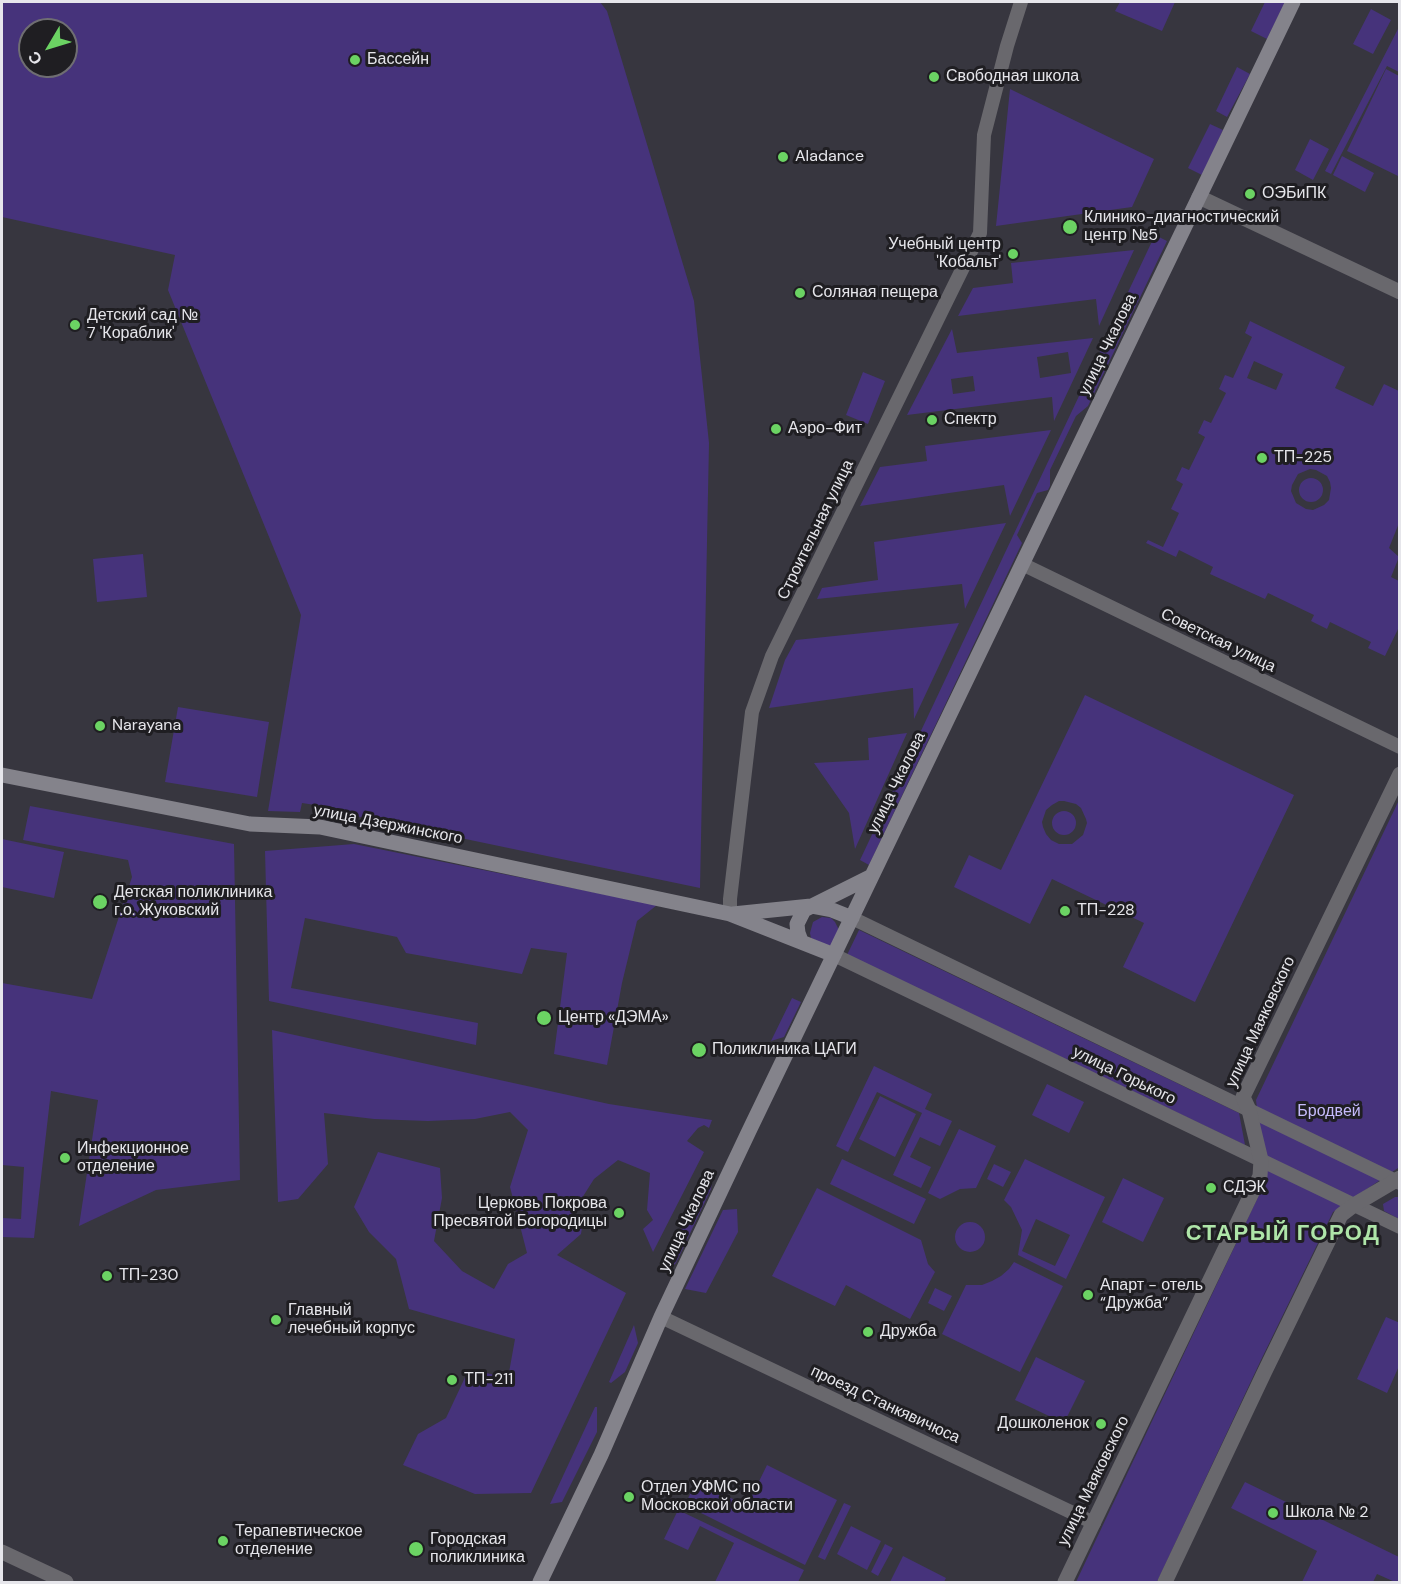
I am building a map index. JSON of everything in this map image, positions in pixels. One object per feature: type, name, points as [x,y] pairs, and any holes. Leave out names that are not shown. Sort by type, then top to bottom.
[{"type":"main road","name":"улица Чкалова","points":[[540,1582],[601,1455],[661,1317],[1293,2]]},
{"type":"main road","name":"улица Дзержинского","points":[[2,775],[250,824],[320,827],[730,915],[834,955]]},
{"type":"main road","name":"улица Дзержинского","points":[[811,906],[872,876]]},
{"type":"main road","name":"улица Дзержинского","points":[[730,915],[811,906],[832,910],[852,918]]},
{"type":"main road","points":[[801,941],[797,924],[800,914],[811,906]]},
{"type":"street","name":"Строительная улица","points":[[730,915],[752,712],[772,656],[980,233],[984,135],[1003,59],[1021,2]]},
{"type":"street","points":[[1199,197],[1400,292]]},
{"type":"street","name":"Советская улица","points":[[1022,564],[1400,747]]},
{"type":"street","name":"улица Маяковского","points":[[1065,1582],[1260,1176],[1261,1160],[1249,1110],[1243,1097],[1400,774]]},
{"type":"street","name":"улица Горького","points":[[852,918],[1398,1181]]},
{"type":"street","name":"улица Горького","points":[[834,955],[1400,1227]]},
{"type":"street","points":[[1165,1582],[1341,1215],[1354,1205],[1398,1181]]},
{"type":"street","name":"проезд Станкявичюса","points":[[661,1317],[1094,1523]]},
{"type":"street","points":[[2,1552],[66,1582]]},
{"type":"green space","points":[[2,2],[600,2],[607,11],[694,301],[709,443],[700,888],[341,813],[341,809],[302,803],[300,812],[268,811],[301,615],[168,290],[175,255],[2,217]]},
{"type":"green space","points":[[1120,2],[1175,2],[1162,31],[1115,11]]},
{"type":"green space","points":[[1265,2],[1285,2],[1267,39],[1251,31]]},
{"type":"green space","points":[[1371,9],[1391,20],[1373,54],[1353,44]]},
{"type":"green space","points":[[1399,27],[1399,72],[1387,66],[1331,174],[1325,171]]},
{"type":"green space","points":[[1237,67],[1250,74],[1227,117],[1216,111]]},
{"type":"green space","points":[[1386,69],[1399,76],[1400,172],[1398,176],[1347,151]]},
{"type":"green space","points":[[1010,89],[1154,159],[1132,207],[996,226]]},
{"type":"green space","points":[[1210,124],[1223,130],[1202,175],[1188,168]]},
{"type":"green space","points":[[1310,139],[1329,149],[1313,180],[1295,170]]},
{"type":"green space","points":[[1342,156],[1374,173],[1365,192],[1333,175]]},
{"type":"green space","points":[[1155,235],[1167,241],[1088,406],[1076,416],[1050,470],[1048,490],[1037,493],[1017,535],[1022,543],[869,865],[860,860]]},
{"type":"green space","points":[[1134,250],[1099,326],[1096,299],[958,316],[973,288],[1013,283],[1011,263]]},
{"type":"green space","points":[[1250,321],[1345,367],[1335,388],[1373,406],[1384,384],[1399,391],[1399,523],[1389,548],[1399,557],[1391,577],[1399,581],[1399,627],[1385,656],[1368,648],[1371,642],[1330,622],[1327,629],[1311,621],[1314,615],[1268,593],[1265,599],[1210,574],[1213,567],[1179,550],[1176,557],[1146,543],[1148,540],[1163,547],[1179,513],[1171,509],[1183,484],[1176,480],[1182,467],[1189,470],[1205,437],[1198,433],[1204,420],[1211,423],[1226,393],[1219,389],[1225,375],[1233,378],[1252,337],[1245,333]],"holes":[[[1254,361],[1283,374],[1276,390],[1247,378]],[[1310,469],[1327,476],[1331,488],[1329,500],[1313,510],[1296,503],[1291,491],[1298,474]]]},
{"type":"green space","points":[[952,329],[957,353],[1093,338],[1054,421],[1052,397],[907,415]],"holes":[[[1068,352],[1071,373],[1040,378],[1037,357]],[[973,376],[975,391],[953,394],[951,379]]]},
{"type":"green space","points":[[863,372],[885,381],[868,424],[846,415]]},
{"type":"green space","points":[[1051,430],[1010,516],[1004,485],[860,506],[880,467],[927,461],[925,446]]},
{"type":"green space","points":[[1311,478],[1316,479],[1322,485],[1322,495],[1316,501],[1311,502],[1306,501],[1300,495],[1299,490],[1300,485],[1306,479]]},
{"type":"green space","points":[[1006,523],[965,609],[962,584],[817,599],[822,588],[878,580],[874,542]]},
{"type":"green space","points":[[143,554],[147,597],[97,602],[93,559]]},
{"type":"green space","points":[[959,623],[914,719],[913,688],[769,708],[785,660],[796,640]]},
{"type":"green space","points":[[1085,695],[1294,795],[1195,1002],[1123,967],[1144,923],[1052,879],[1030,924],[954,887],[969,855],[1001,870]],"holes":[[[1059,801],[1081,808],[1087,823],[1083,835],[1072,844],[1059,844],[1051,840],[1042,822],[1046,810]]]},
{"type":"green space","points":[[178,707],[269,722],[257,797],[165,782]]},
{"type":"green space","points":[[907,733],[855,849],[849,813],[814,763],[869,760],[868,738]]},
{"type":"green space","name":"Бродвей","points":[[1399,800],[1398,1168],[1333,1212],[1157,1582],[1076,1582],[1266,1180],[1256,1100]]},
{"type":"green space","points":[[30,806],[234,844],[240,1180],[156,1190],[79,1226],[98,1100],[51,1091],[34,1238],[2,1237],[2,1218],[21,1219],[24,1167],[2,1165],[2,983],[92,999],[132,877],[128,860],[23,840]]},
{"type":"green space","points":[[1064,811],[1073,814],[1076,823],[1073,832],[1064,835],[1055,832],[1052,823],[1055,814]]},
{"type":"green space","points":[[2,839],[64,852],[54,898],[2,887]]},
{"type":"green space","points":[[354,844],[657,905],[637,921],[622,983],[607,1065],[554,1054],[567,953],[531,948],[522,974],[406,953],[397,937],[305,918],[291,988],[478,1023],[476,1045],[269,1001],[265,851]]},
{"type":"green space","points":[[822,917],[831,918],[839,930],[831,945],[827,946],[811,938],[810,933],[813,922]]},
{"type":"green space","points":[[859,930],[1239,1113],[1245,1145],[847,955]]},
{"type":"green space","points":[[792,998],[801,1002],[784,1037],[771,1041]]},
{"type":"green space","points":[[272,1030],[609,1104],[712,1120],[709,1128],[704,1125],[698,1128],[687,1141],[704,1152],[653,1252],[643,1229],[653,1220],[647,1210],[650,1173],[618,1160],[594,1179],[582,1198],[575,1214],[583,1221],[581,1234],[557,1255],[626,1293],[531,1493],[475,1494],[403,1465],[418,1434],[446,1418],[469,1369],[508,1378],[515,1339],[409,1309],[396,1259],[369,1232],[354,1207],[378,1152],[440,1168],[442,1198],[434,1241],[462,1271],[494,1289],[508,1264],[527,1253],[510,1187],[528,1130],[510,1112],[475,1119],[428,1121],[374,1119],[324,1113],[328,1164],[298,1199],[278,1202]]},
{"type":"green space","points":[[874,1066],[932,1094],[925,1109],[952,1121],[940,1146],[920,1137],[910,1157],[931,1167],[921,1188],[893,1175],[922,1113],[877,1092],[848,1152],[836,1146]]},
{"type":"green space","points":[[1047,1084],[1084,1102],[1069,1133],[1032,1115]]},
{"type":"green space","points":[[880,1096],[916,1114],[895,1157],[859,1139]]},
{"type":"green space","points":[[959,1129],[996,1146],[976,1188],[960,1189],[940,1199],[928,1193]]},
{"type":"green space","points":[[842,1159],[926,1199],[914,1224],[830,1184]]},
{"type":"green space","points":[[1025,1159],[1105,1197],[1066,1279],[1018,1255],[1022,1230],[1011,1207],[1004,1200]],"holes":[[[1036,1219],[1070,1235],[1055,1266],[1022,1251]]]},
{"type":"green space","points":[[994,1164],[1011,1172],[1003,1187],[987,1179]]},
{"type":"green space","points":[[708,1173],[712,1183],[711,1189],[676,1263],[663,1268],[664,1265]]},
{"type":"green space","points":[[1123,1178],[1164,1198],[1143,1242],[1102,1222]]},
{"type":"green space","points":[[817,1188],[921,1240],[928,1264],[935,1272],[910,1319],[846,1285],[835,1306],[772,1276]]},
{"type":"green space","points":[[1399,1197],[1399,1219],[1384,1211],[1383,1204]]},
{"type":"green space","points":[[737,1209],[738,1232],[706,1293],[685,1289],[723,1210]]},
{"type":"green space","points":[[970,1222],[981,1226],[985,1237],[981,1248],[970,1252],[959,1248],[955,1237],[959,1226]]},
{"type":"green space","points":[[1014,1262],[1063,1286],[1020,1372],[942,1334],[966,1285],[982,1285],[992,1281],[1001,1276]]},
{"type":"green space","points":[[935,1288],[952,1296],[944,1311],[928,1303]]},
{"type":"green space","points":[[1386,1317],[1400,1323],[1399,1366],[1387,1393],[1357,1379]]},
{"type":"green space","points":[[634,1325],[638,1343],[625,1372],[611,1383],[609,1382]]},
{"type":"green space","points":[[1036,1357],[1085,1381],[1064,1423],[1015,1400]]},
{"type":"green space","points":[[597,1407],[597,1432],[562,1502],[550,1504]]},
{"type":"green space","points":[[767,1465],[837,1500],[805,1565],[685,1505],[696,1481],[747,1506]]},
{"type":"green space","points":[[1245,1482],[1399,1557],[1399,1582],[1377,1574],[1373,1582],[1302,1582],[1317,1551],[1231,1508]]},
{"type":"green space","points":[[844,1503],[851,1506],[825,1560],[818,1557]]},
{"type":"green space","points":[[678,1510],[804,1570],[798,1582],[715,1582],[734,1543],[700,1526],[688,1550],[664,1539]]},
{"type":"green space","points":[[851,1526],[881,1541],[867,1570],[837,1554]]},
{"type":"green space","points":[[885,1544],[893,1548],[878,1576],[871,1572]]},
{"type":"green space","points":[[903,1556],[946,1578],[944,1582],[890,1582]]},
{"type":"place","name":"Бассейн","points":[[355,60]]},
{"type":"place","name":"Свободная школа","points":[[934,77]]},
{"type":"place","name":"Aladance","points":[[783,157]]},
{"type":"place","name":"ОЭБиПК","points":[[1250,194]]},
{"type":"place","name":"Клинико-диагностический центр №5","points":[[1070,227]]},
{"type":"place","name":"Учебный центр 'Кобальт'","points":[[1013,254]]},
{"type":"place","name":"Соляная пещера","points":[[800,293]]},
{"type":"place","name":"Детский сад № 7 'Кораблик'","points":[[75,325]]},
{"type":"place","name":"Спектр","points":[[932,420]]},
{"type":"place","name":"Аэро-Фит","points":[[776,429]]},
{"type":"place","name":"ТП-225","points":[[1262,458]]},
{"type":"place","name":"Narayana","points":[[100,726]]},
{"type":"place","name":"Детская поликлиника г.о. Жуковский","points":[[100,902]]},
{"type":"place","name":"ТП-228","points":[[1065,911]]},
{"type":"place","name":"Центр «ДЭМА»","points":[[544,1018]]},
{"type":"place","name":"Поликлиника ЦАГИ","points":[[699,1050]]},
{"type":"place","name":"Инфекционное отделение","points":[[65,1158]]},
{"type":"place","name":"СДЭК","points":[[1211,1188]]},
{"type":"place","name":"Церковь Покрова Пресвятой Богородицы","points":[[619,1213]]},
{"type":"place","name":"ТП-230","points":[[107,1276]]},
{"type":"place","name":"Апарт - отель “Дружба”","points":[[1088,1295]]},
{"type":"place","name":"Главный лечебный корпус","points":[[276,1320]]},
{"type":"place","name":"Дружба","points":[[868,1332]]},
{"type":"place","name":"ТП-211","points":[[452,1380]]},
{"type":"place","name":"Дошколенок","points":[[1101,1424]]},
{"type":"place","name":"Отдел УФМС по Московской области","points":[[629,1497]]},
{"type":"place","name":"Школа № 2","points":[[1273,1513]]},
{"type":"place","name":"Терапевтическое отделение","points":[[223,1541]]},
{"type":"place","name":"Городская поликлиника","points":[[416,1549]]},
{"type":"district","name":"СТАРЫЙ ГОРОД","points":[[1283,1234]]}]
